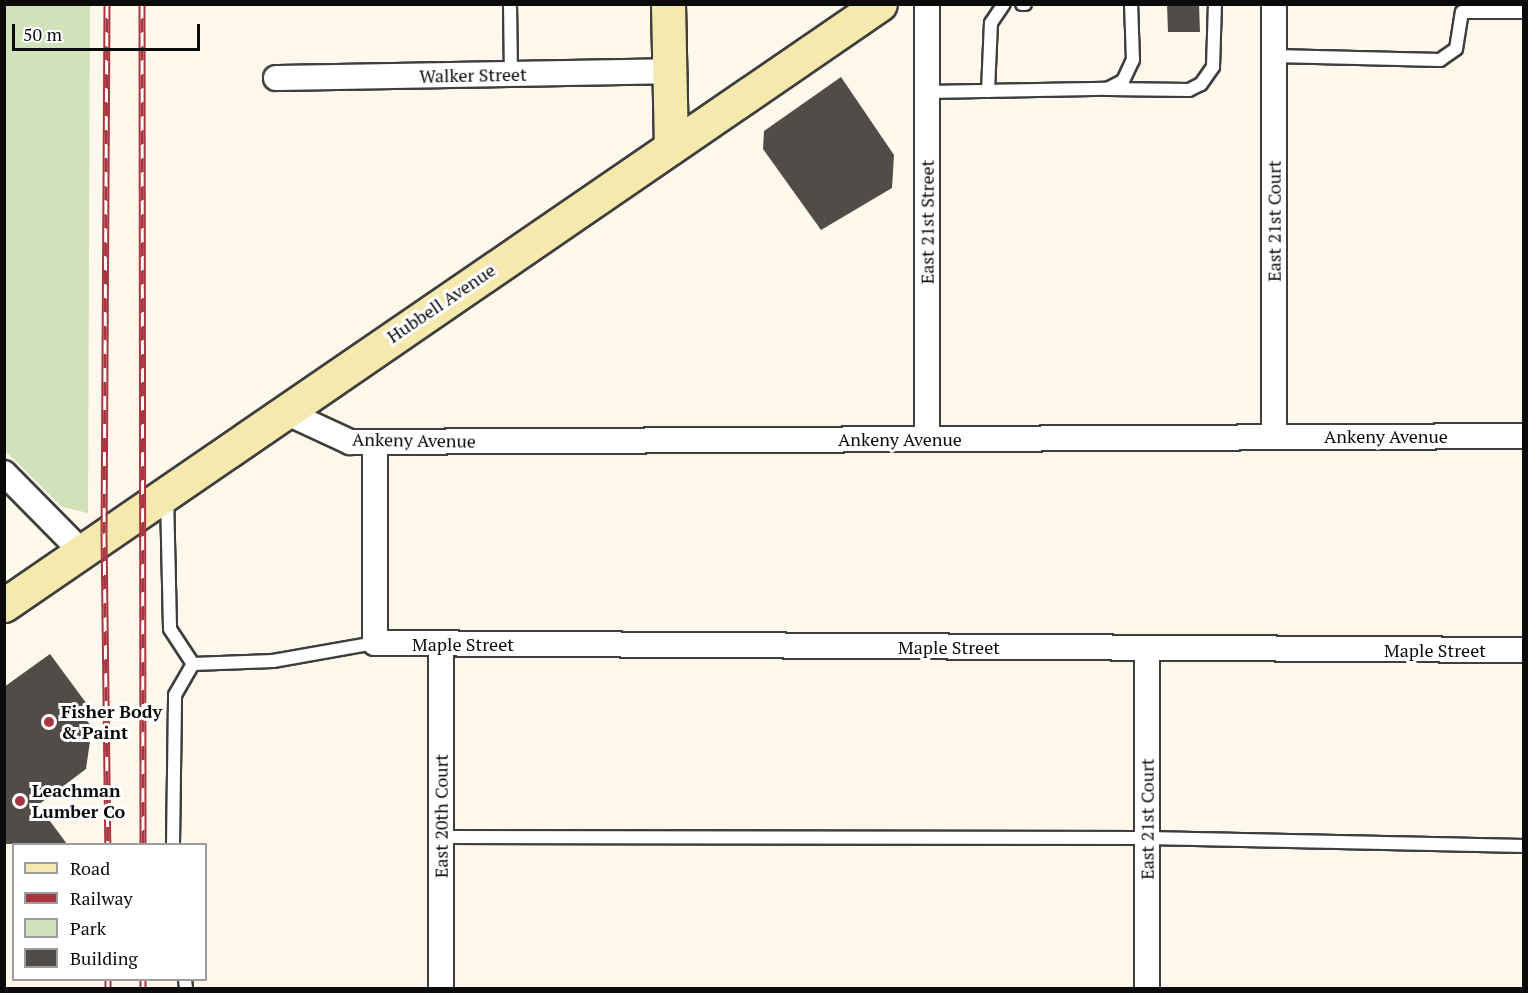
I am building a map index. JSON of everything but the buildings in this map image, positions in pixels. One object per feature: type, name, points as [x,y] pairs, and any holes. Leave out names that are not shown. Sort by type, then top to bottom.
[{"type":"main road","points":[[668,4],[671,147]]},
{"type":"main road","name":"Hubbell Avenue","points":[[4,605],[167,490],[880,4]]},
{"type":"street","name":"East 21st Street","points":[[927,4],[927,439]]},
{"type":"street","name":"East 21st Court","points":[[1274,4],[1274,437]]},
{"type":"street","name":"Walker Street","points":[[276,78],[670,71]]},
{"type":"street","name":"Ankeny Avenue","points":[[283,411],[350,442],[1524,436]]},
{"type":"street","points":[[375,442],[375,643]]},
{"type":"street","points":[[4,473],[80,550]]},
{"type":"street","name":"Maple Street","points":[[375,643],[1524,650]]},
{"type":"street","name":"East 20th Court","points":[[441,644],[441,988]]},
{"type":"street","name":"East 21st Court","points":[[1147,649],[1147,988]]},
{"type":"lane","points":[[510,4],[511,74]]},
{"type":"lane","points":[[988,91],[991,24],[1004,4]]},
{"type":"lane","points":[[1107,89],[1123,81],[1133,60],[1131,4]]},
{"type":"lane","points":[[927,92],[1189,90],[1201,84],[1213,67],[1215,4]]},
{"type":"lane","points":[[1274,56],[1440,60],[1456,49],[1462,12],[1524,12]]},
{"type":"lane","points":[[167,490],[170,629],[193,664]]},
{"type":"lane","points":[[193,664],[273,662],[375,643]]},
{"type":"lane","points":[[173,843],[175,695],[193,664]]},
{"type":"lane","points":[[441,837],[1147,838],[1524,846]]},
{"type":"green space","points":[[4,5],[90,5],[88,513],[62,507],[5,451]]},
{"type":"railway","points":[[107,4],[104,533],[108,843]]},
{"type":"railway","points":[[142,4],[143,843]]},
{"type":"railway","points":[[108,981],[108,988]]},
{"type":"railway","points":[[143,981],[143,988]]},
{"type":"place","name":"Fisher Body & Paint","points":[[49,722]]},
{"type":"place","name":"Leachman Lumber Co","points":[[20,801]]}]
